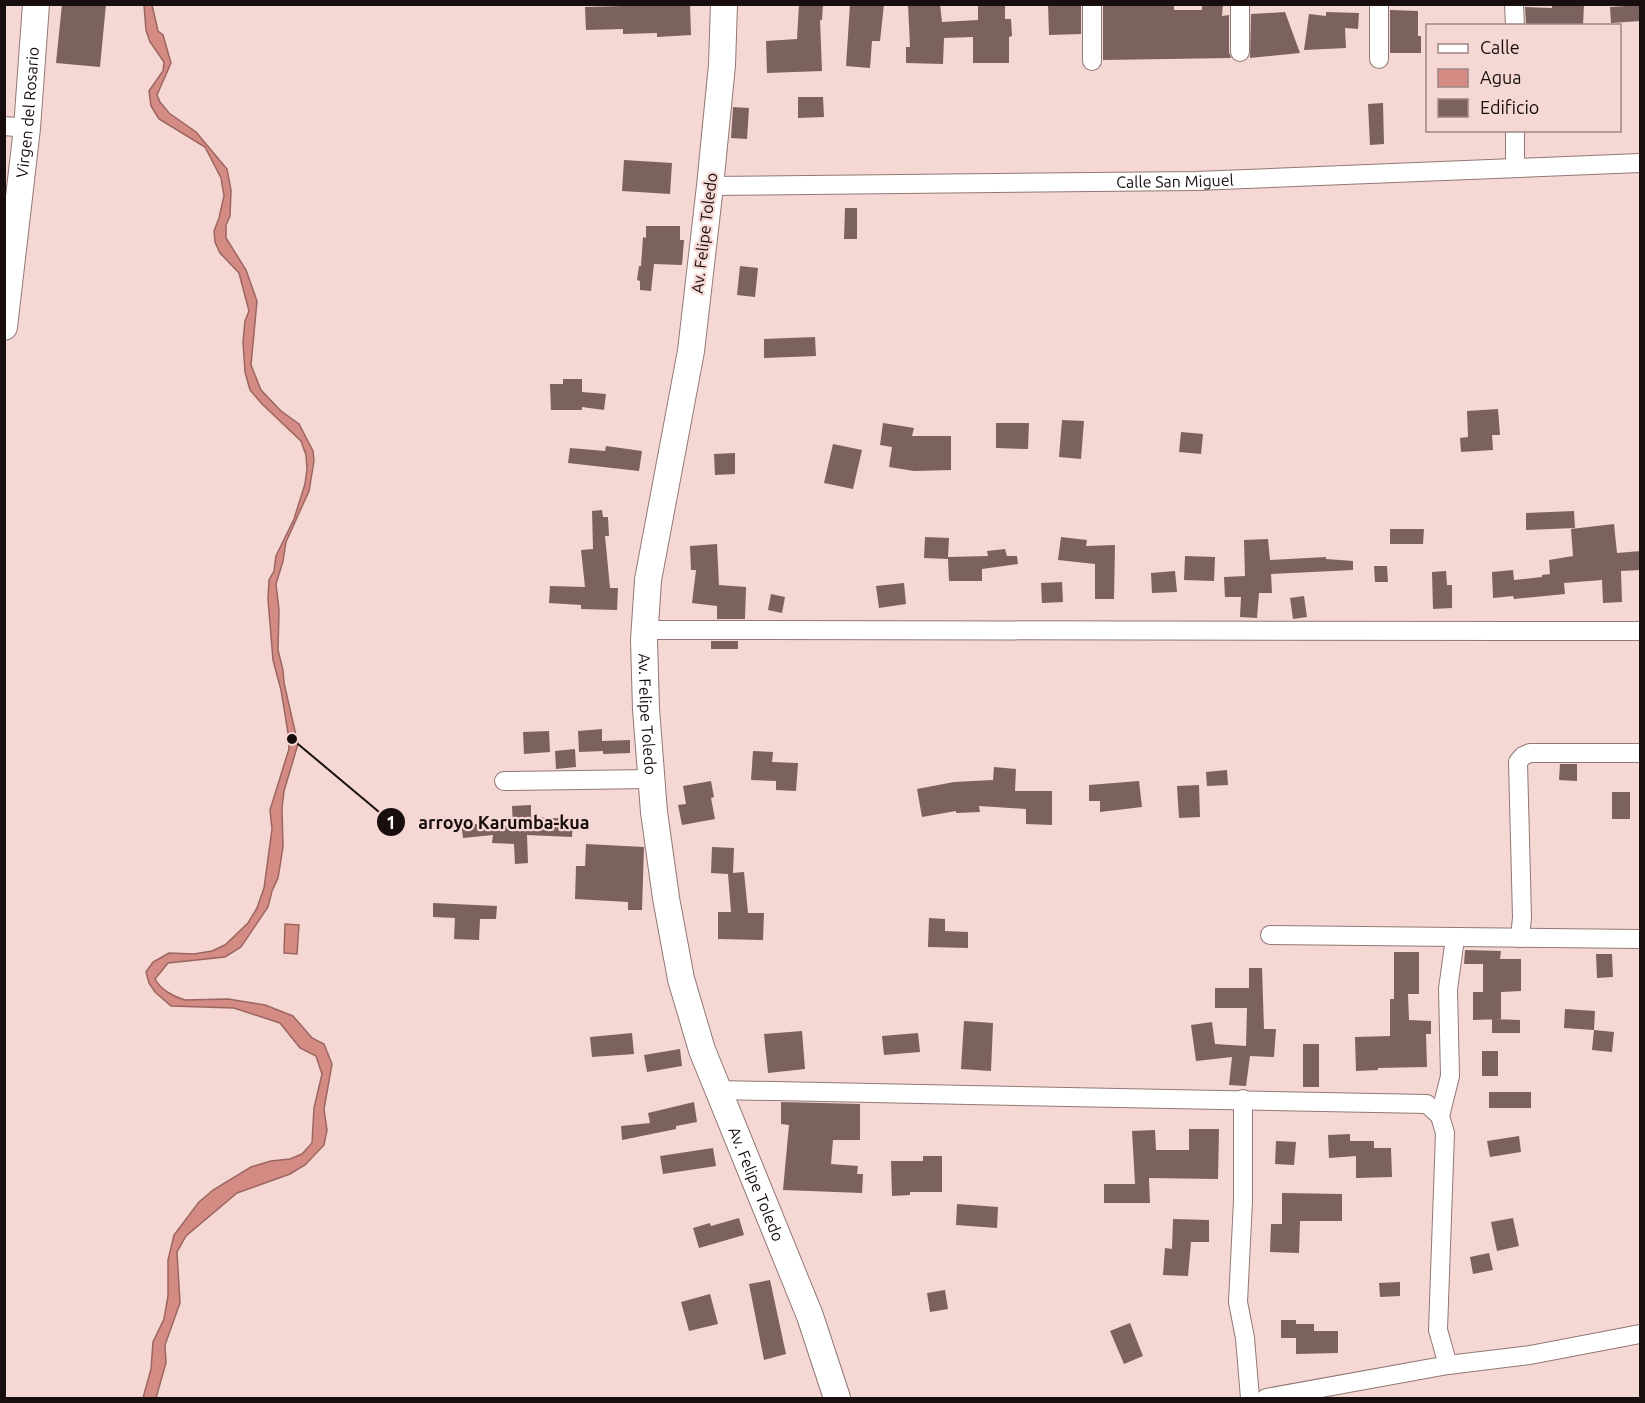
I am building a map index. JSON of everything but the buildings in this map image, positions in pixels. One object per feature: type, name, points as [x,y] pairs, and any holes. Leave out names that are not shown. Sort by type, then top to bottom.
[{"type":"main road","name":"Virgen del Rosario","points":[[4,327],[16,127],[36,4]]},
{"type":"main road","name":"Av. Felipe Toledo","points":[[724,4],[722,65],[691,351],[648,580],[644,630],[645,709],[666,898],[681,979],[702,1050],[810,1316],[837,1398]]},
{"type":"street","points":[[1092,4],[1092,61]]},
{"type":"street","points":[[1240,4],[1240,52]]},
{"type":"street","points":[[1379,4],[1379,59]]},
{"type":"street","points":[[1514,4],[1515,24]]},
{"type":"street","points":[[1515,132],[1515,168]]},
{"type":"street","name":"Calle San Miguel","points":[[710,186],[1196,181],[1641,163]]},
{"type":"street","points":[[644,630],[1641,631]]},
{"type":"street","points":[[1520,938],[1522,917],[1518,762],[1530,753],[1641,753]]},
{"type":"street","points":[[504,781],[651,779]]},
{"type":"street","points":[[1270,936],[1641,939]]},
{"type":"street","points":[[1440,1116],[1450,1076],[1448,989],[1455,938]]},
{"type":"street","points":[[718,1090],[1427,1104],[1440,1116],[1445,1132],[1438,1330],[1448,1365]]},
{"type":"street","points":[[1243,1100],[1244,1201],[1238,1302],[1245,1338],[1250,1398]]},
{"type":"street","points":[[1266,1398],[1448,1365],[1530,1355],[1641,1334]]},
{"type":"water","points":[[144,5],[152,5],[158,31],[163,35],[171,63],[157,95],[160,102],[169,113],[196,132],[227,169],[231,190],[226,238],[246,270],[257,301],[251,365],[261,390],[281,411],[299,424],[313,451],[314,461],[309,491],[286,542],[276,584],[279,610],[278,650],[298,744],[284,791],[283,847],[278,878],[268,907],[241,947],[225,957],[168,963],[155,979],[168,992],[185,1000],[228,999],[265,1005],[293,1016],[312,1038],[324,1044],[332,1064],[324,1109],[327,1130],[324,1145],[305,1165],[290,1174],[237,1193],[186,1236],[177,1252],[180,1303],[165,1345],[166,1363],[156,1398],[143,1398],[151,1369],[153,1342],[164,1319],[168,1296],[168,1260],[174,1235],[199,1202],[213,1190],[251,1167],[271,1161],[290,1159],[302,1154],[312,1143],[314,1108],[322,1074],[316,1056],[300,1048],[280,1023],[234,1008],[171,1006],[155,992],[146,972],[153,962],[169,953],[194,954],[212,951],[225,945],[248,923],[257,908],[264,888],[272,829],[270,810],[289,749],[281,690],[273,660],[268,599],[269,580],[274,571],[276,556],[294,519],[305,484],[307,469],[306,455],[301,441],[250,390],[245,372],[243,342],[245,321],[249,311],[239,273],[220,253],[215,242],[214,231],[224,196],[221,178],[205,147],[159,119],[151,106],[149,91],[163,71],[164,62],[150,42],[146,30]]},
{"type":"water","points":[[285,924],[299,925],[297,954],[284,953]]},
{"type":"place","name":"arroyo Karumba-kua","points":[[292,739]]}]
